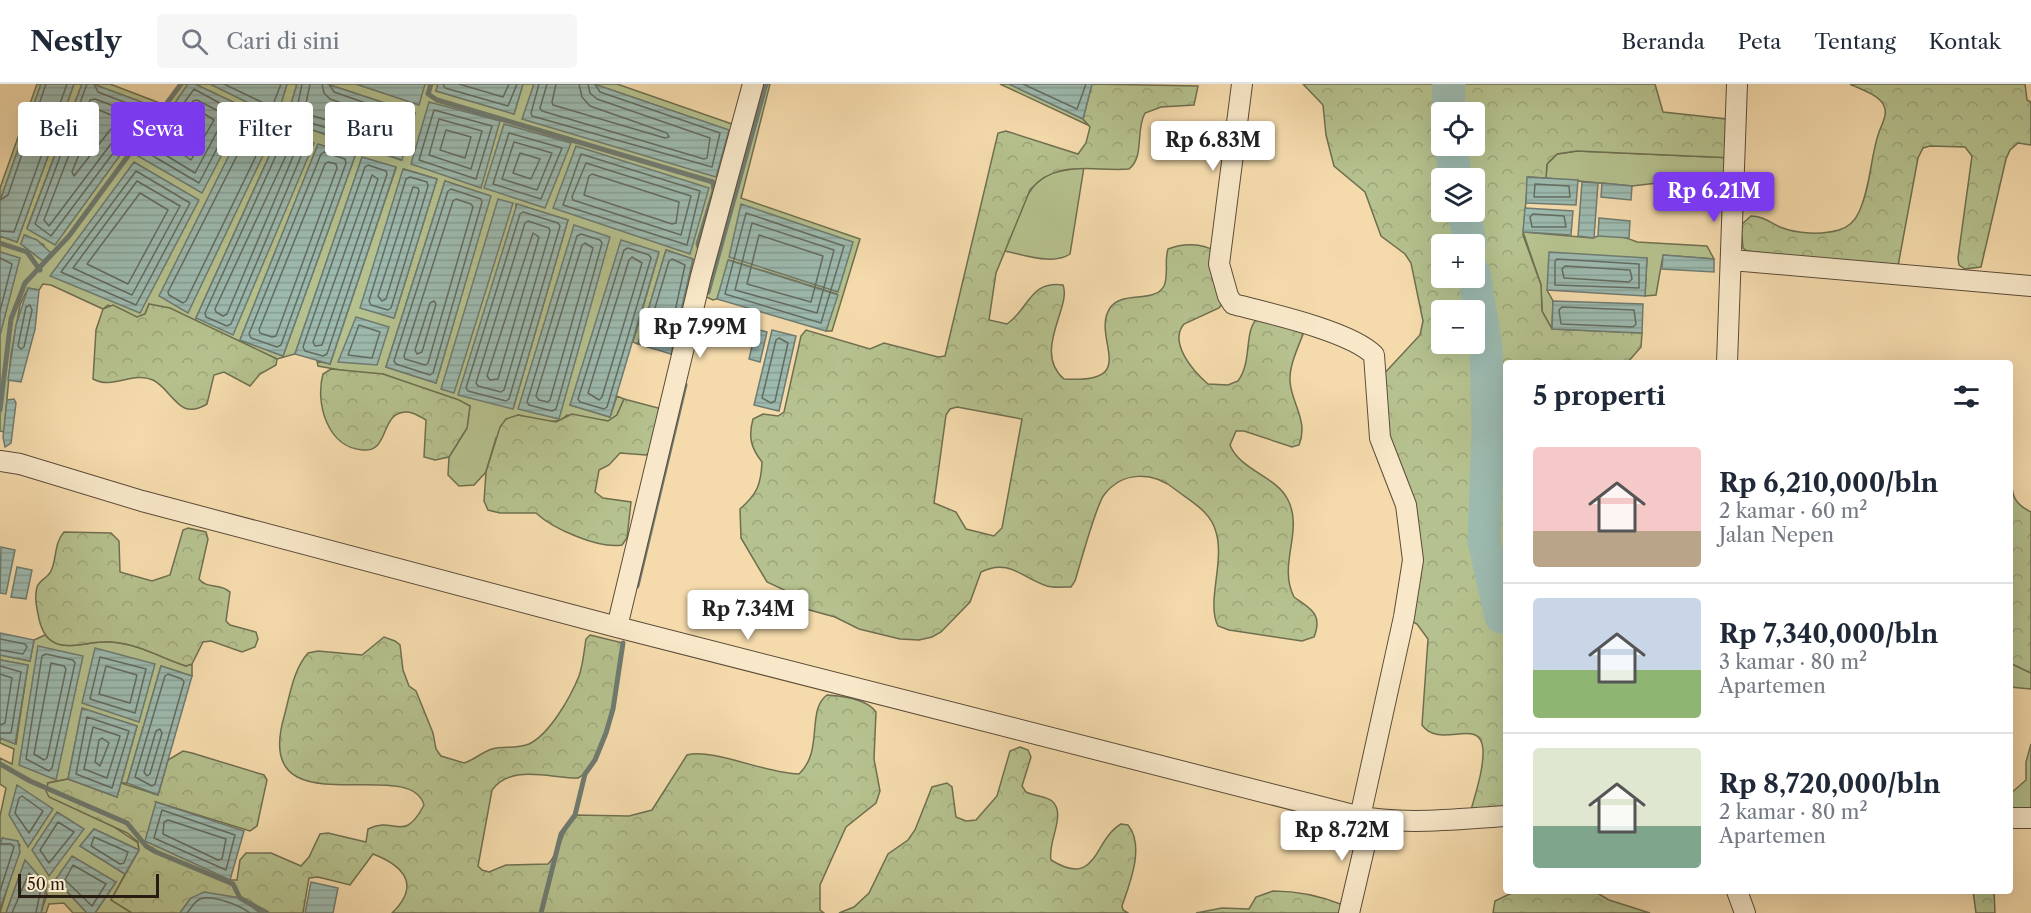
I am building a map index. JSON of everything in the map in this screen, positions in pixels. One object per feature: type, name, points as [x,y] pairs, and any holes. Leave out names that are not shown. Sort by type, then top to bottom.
[{"type":"street","points":[[617,627],[701,276],[753,84]]},
{"type":"street","points":[[1242,84],[1219,264],[1228,296],[1233,304],[1342,337],[1365,347],[1374,355],[1380,438],[1406,505],[1412,533],[1413,560],[1404,617],[1349,913]]},
{"type":"street","points":[[1727,360],[1737,84]]},
{"type":"street","points":[[1732,260],[1783,262],[2031,286]]},
{"type":"street","points":[[0,461],[20,464],[142,501],[617,627],[1365,818],[1423,820],[1503,816]]},
{"type":"street","points":[[2013,818],[2031,818]]},
{"type":"street","points":[[1738,894],[1745,913]]},
{"type":"green space","points":[[37,84],[41,84],[35,102],[31,102]]},
{"type":"green space","points":[[74,84],[82,84],[75,102],[68,102]]},
{"type":"green space","points":[[93,84],[110,84],[157,102],[142,102]]},
{"type":"green space","points":[[181,84],[188,84],[176,102],[167,102]]},
{"type":"green space","points":[[195,84],[210,84],[248,102],[232,102]]},
{"type":"green space","points":[[287,84],[297,84],[292,102],[281,102]]},
{"type":"green space","points":[[327,84],[356,84],[412,102],[382,102]]},
{"type":"green space","points":[[425,84],[438,84],[436,91],[514,114],[523,84],[534,84],[523,119],[728,130],[594,84],[617,84],[732,124],[743,84],[770,84],[741,198],[860,239],[832,331],[826,331],[837,294],[729,260],[717,299],[713,300],[702,295],[681,358],[671,354],[693,259],[666,250],[638,344],[633,342],[659,252],[570,405],[610,417],[617,396],[624,399],[617,415],[608,421],[567,415],[550,422],[518,415],[496,438],[486,472],[474,485],[459,486],[448,475],[449,457],[467,428],[470,406],[383,374],[357,373],[318,366],[317,361],[330,364],[396,168],[362,158],[295,354],[277,359],[198,322],[149,304],[145,314],[137,318],[108,305],[103,309],[51,285],[43,284],[39,290],[28,288],[20,305],[11,354],[4,432],[0,431],[0,335],[19,258],[0,252],[0,236],[17,242],[48,156],[54,156],[27,228],[111,149],[111,156],[205,156],[205,126],[217,121],[217,156],[269,156],[196,319],[304,156],[313,156],[313,130],[325,134],[325,147],[318,145],[240,340],[283,356],[355,156],[389,156],[401,160],[402,156],[415,156],[415,103],[418,104]],"holes":[[[404,169],[437,179],[394,318],[361,308]],[[445,181],[490,196],[436,383],[386,367]],[[516,204],[568,220],[513,409]],[[25,235],[44,245],[43,261],[21,244]]]},
{"type":"green space","points":[[1000,84],[1009,84],[1083,119],[1090,126]]},
{"type":"green space","points":[[1092,84],[1198,86],[1194,105],[1161,107],[1145,113],[1137,157],[1129,169],[1064,170],[1041,180],[1030,190],[996,273],[989,320],[1007,324],[1015,318],[1036,291],[1052,285],[1063,285],[1062,305],[1052,343],[1055,368],[1064,379],[1088,379],[1102,374],[1108,367],[1109,357],[1105,332],[1110,308],[1122,300],[1159,291],[1165,282],[1168,249],[1192,245],[1204,246],[1215,251],[1228,296],[1219,308],[1184,324],[1180,332],[1179,340],[1185,357],[1208,384],[1228,385],[1238,381],[1243,373],[1253,323],[1258,318],[1306,326],[1290,374],[1291,389],[1301,420],[1302,436],[1299,445],[1292,447],[1244,431],[1236,431],[1230,445],[1241,460],[1275,484],[1287,498],[1292,510],[1293,522],[1288,572],[1290,585],[1294,597],[1310,609],[1316,617],[1314,637],[1302,641],[1229,630],[1218,626],[1215,617],[1214,594],[1218,544],[1214,525],[1200,508],[1188,499],[1167,484],[1149,477],[1139,476],[1120,481],[1104,495],[1071,587],[1047,586],[1008,568],[991,568],[981,572],[970,602],[941,632],[919,640],[900,639],[859,629],[835,617],[806,609],[793,594],[767,582],[741,538],[740,509],[757,488],[762,462],[752,442],[753,419],[763,414],[778,416],[784,412],[801,336],[806,330],[870,349],[884,343],[938,357],[945,356],[998,133],[1006,131],[1078,154],[1086,143],[1090,127],[1083,119]],"holes":[[[957,407],[1022,419],[1002,528],[994,536],[966,529],[956,512],[934,503],[946,415],[950,409]]]},
{"type":"green space","points":[[1303,84],[1655,84],[1663,112],[1736,120],[1734,158],[1577,151],[1557,154],[1547,164],[1546,178],[1528,177],[1523,235],[1541,285],[1542,311],[1552,329],[1642,333],[1641,347],[1630,360],[1503,360],[1503,816],[1469,818],[1482,766],[1483,749],[1480,740],[1475,735],[1467,733],[1439,735],[1430,732],[1422,725],[1428,639],[1417,624],[1404,617],[1413,560],[1392,469],[1381,377],[1420,335],[1423,321],[1411,263],[1405,254],[1381,236],[1365,192],[1334,166],[1326,135],[1323,105]]},
{"type":"green space","points":[[1850,84],[2025,84],[2027,100],[2031,102],[2031,145],[2018,143],[2010,150],[2006,159],[1981,267],[1965,269],[1959,265],[1958,258],[1972,156],[1965,147],[1930,146],[1923,148],[1918,158],[1898,266],[1887,267],[1747,251],[1743,248],[1741,225],[1751,216],[1763,218],[1780,227],[1810,233],[1839,230],[1856,218],[1866,192],[1876,142],[1885,112],[1882,102]]},
{"type":"green space","points":[[18,137],[18,150],[0,201],[0,188]]},
{"type":"green space","points":[[1577,151],[1734,158],[1732,185],[1666,182],[1632,186],[1546,178],[1547,164],[1557,154]]},
{"type":"green space","points":[[1084,167],[1070,254],[1047,259],[1004,251],[1026,197],[1039,180],[1051,173]]},
{"type":"green space","points":[[1523,232],[1592,238],[1614,236],[1637,242],[1707,246],[1714,259],[1663,255],[1656,295],[1645,296],[1647,258],[1547,290],[1553,301],[1552,329],[1542,311],[1541,285]]},
{"type":"green space","points":[[149,304],[170,308],[277,359],[276,365],[260,374],[250,386],[224,372],[214,375],[207,404],[197,409],[182,407],[153,380],[138,378],[108,383],[93,379],[96,330],[103,309],[113,305],[137,317],[145,314]]},
{"type":"green space","points":[[331,369],[383,374],[459,400],[470,406],[467,428],[449,457],[435,460],[424,457],[426,420],[411,413],[404,412],[394,416],[377,446],[363,450],[351,447],[340,441],[326,422],[321,385],[323,374]]},
{"type":"green space","points":[[624,399],[662,409],[649,453],[646,455],[620,453],[609,465],[599,470],[595,492],[603,498],[631,502],[627,538],[622,545],[589,541],[553,525],[536,513],[500,513],[488,510],[484,501],[486,472],[500,427],[506,419],[518,415],[556,422],[572,414],[608,421],[617,415]]},
{"type":"green space","points":[[2013,492],[2018,503],[2031,512],[2031,673],[2013,664]]},
{"type":"green space","points":[[188,528],[206,532],[208,539],[199,579],[206,584],[230,592],[226,621],[230,625],[256,632],[258,639],[255,647],[242,652],[211,641],[203,642],[192,664],[186,666],[122,643],[101,642],[68,646],[59,644],[51,640],[44,632],[37,607],[37,587],[51,571],[59,541],[64,532],[111,533],[119,541],[120,572],[152,581],[170,575],[183,530]]},
{"type":"green space","points":[[45,635],[52,641],[68,645],[121,643],[186,666],[192,664],[192,676],[161,666],[127,783],[121,783],[137,726],[82,709],[68,779],[48,783],[138,843],[139,850],[94,829],[80,846],[125,874],[111,900],[132,913],[95,913],[116,882],[56,880],[87,913],[73,913],[64,903],[49,904],[46,913],[41,913],[47,894],[25,861],[6,913],[0,913],[20,845],[3,838],[0,845],[0,816],[6,788],[0,784],[0,758],[12,764],[14,749],[0,743],[0,738],[16,744],[28,665],[0,660],[0,655],[30,661],[34,640]]},
{"type":"green space","points":[[590,635],[623,643],[611,717],[599,754],[578,778],[531,774],[509,777],[500,782],[492,790],[478,866],[489,872],[506,865],[548,864],[575,815],[629,816],[652,810],[687,755],[711,755],[799,774],[807,765],[811,754],[817,710],[821,702],[827,695],[840,696],[861,701],[876,712],[874,759],[880,791],[876,803],[846,827],[820,885],[820,910],[824,913],[392,913],[406,894],[405,878],[393,864],[373,854],[350,885],[318,877],[309,878],[303,913],[260,913],[240,898],[224,896],[191,898],[180,913],[132,913],[111,900],[139,850],[138,842],[127,833],[49,797],[46,791],[48,783],[68,779],[117,797],[121,783],[158,795],[168,760],[183,751],[192,753],[264,775],[267,780],[257,826],[250,831],[156,802],[230,880],[237,880],[240,860],[246,853],[271,853],[301,866],[309,857],[320,834],[328,833],[366,842],[368,829],[385,825],[398,827],[410,824],[424,805],[413,791],[392,785],[336,785],[310,782],[290,772],[280,752],[284,717],[295,675],[308,653],[318,651],[362,655],[384,637],[395,641],[400,645],[403,670],[409,686],[416,691],[433,733],[436,749],[441,756],[464,763],[492,749],[529,744],[545,732],[559,714],[579,676],[586,639]]},
{"type":"green space","points":[[2013,664],[2031,673],[2031,689],[2013,687]]},
{"type":"green space","points":[[2031,744],[2031,818],[2013,818],[2013,791],[2026,780],[2026,762]]},
{"type":"green space","points":[[1020,747],[1028,750],[1031,757],[1022,786],[1026,792],[1052,801],[1058,813],[1051,860],[1066,867],[1078,869],[1086,866],[1112,831],[1121,824],[1128,825],[1133,834],[1136,854],[1132,876],[1122,906],[1123,910],[1128,913],[839,913],[854,907],[869,893],[888,854],[908,840],[915,830],[932,787],[947,783],[952,787],[956,817],[966,821],[976,820],[997,796],[1010,751]]},
{"type":"green space","points":[[1273,891],[1299,893],[1326,899],[1343,905],[1344,913],[1196,913],[1222,908],[1249,909],[1256,897]]},
{"type":"green space","points":[[1510,894],[1599,894],[1609,900],[1650,913],[1493,913],[1495,901]]},
{"type":"green space","points":[[1973,894],[1994,894],[1995,913],[1976,913]]},
{"type":"water","points":[[41,84],[74,84],[68,102],[35,102]]},
{"type":"water","points":[[82,84],[93,84],[142,102],[111,102],[111,156],[119,156],[55,245],[27,229],[55,156],[99,156],[99,102],[75,102]]},
{"type":"water","points":[[188,84],[195,84],[233,102],[217,102],[217,156],[221,156],[202,193],[138,156],[205,156],[205,102],[176,102]]},
{"type":"water","points":[[210,84],[287,84],[282,102],[247,102]]},
{"type":"water","points":[[297,84],[327,84],[382,102],[325,102],[325,134],[313,130],[313,102],[292,102]]},
{"type":"water","points":[[356,84],[425,84],[419,105]]},
{"type":"water","points":[[438,84],[523,84],[514,114],[436,91]]},
{"type":"water","points":[[534,84],[594,84],[729,130],[716,177],[522,119]]},
{"type":"water","points":[[1009,84],[1092,84],[1083,119]]},
{"type":"water","points":[[429,102],[500,121],[481,188],[411,164]]},
{"type":"water","points":[[504,124],[571,143],[545,208],[484,188]]},
{"type":"water","points":[[318,144],[325,146],[325,156],[355,156],[283,356],[240,340]]},
{"type":"water","points":[[576,146],[709,188],[690,254],[553,208]]},
{"type":"water","points":[[18,150],[18,156],[48,156],[17,242],[0,236],[0,201]]},
{"type":"water","points":[[229,156],[263,156],[188,313],[159,296]]},
{"type":"water","points":[[269,156],[309,156],[233,335],[196,318]]},
{"type":"water","points":[[390,156],[403,156],[402,160]]},
{"type":"water","points":[[362,157],[396,167],[330,364],[295,354]]},
{"type":"water","points":[[134,162],[199,200],[140,313],[50,276]]},
{"type":"water","points":[[403,169],[437,179],[394,318],[360,308]]},
{"type":"water","points":[[1527,177],[1578,180],[1576,205],[1526,203]]},
{"type":"water","points":[[445,181],[491,196],[436,383],[386,367]]},
{"type":"water","points":[[1582,182],[1598,183],[1594,238],[1578,236]]},
{"type":"water","points":[[1602,183],[1632,186],[1631,200],[1601,197]]},
{"type":"water","points":[[498,199],[513,203],[454,393],[441,389]]},
{"type":"water","points":[[517,204],[568,220],[513,409],[458,395]]},
{"type":"water","points":[[741,204],[853,242],[838,292],[729,257]]},
{"type":"water","points":[[1525,208],[1573,211],[1571,235],[1523,232]]},
{"type":"water","points":[[1599,218],[1630,221],[1629,238],[1598,236]]},
{"type":"water","points":[[574,225],[610,237],[559,419],[518,409]]},
{"type":"water","points":[[24,235],[37,240],[51,253],[43,261],[21,244]]},
{"type":"water","points":[[621,240],[659,252],[610,417],[570,405]]},
{"type":"water","points":[[666,250],[693,259],[671,354],[638,344]]},
{"type":"water","points":[[0,252],[20,258],[0,335]]},
{"type":"water","points":[[1549,252],[1647,258],[1645,296],[1547,290]]},
{"type":"water","points":[[1663,255],[1714,259],[1714,272],[1662,269]]},
{"type":"water","points":[[728,260],[838,295],[826,331],[717,299]]},
{"type":"water","points":[[28,288],[39,290],[35,329],[21,382],[8,380],[16,325]]},
{"type":"water","points":[[1553,301],[1643,304],[1642,333],[1552,329]]},
{"type":"water","points":[[356,317],[389,327],[377,365],[338,362]]},
{"type":"water","points":[[756,329],[767,332],[760,362],[749,359]]},
{"type":"water","points":[[772,330],[796,336],[779,411],[754,405]]},
{"type":"water","points":[[14,399],[16,403],[11,443],[5,447],[3,437],[7,400]]},
{"type":"water","points":[[1,547],[15,550],[6,594],[0,593]]},
{"type":"water","points":[[17,567],[32,570],[26,599],[11,597]]},
{"type":"water","points":[[0,633],[34,640],[30,661],[0,655]]},
{"type":"water","points":[[38,646],[83,656],[56,780],[19,765]]},
{"type":"water","points":[[95,648],[155,664],[139,722],[82,703]]},
{"type":"water","points":[[0,660],[28,665],[15,744],[0,738]]},
{"type":"water","points":[[161,666],[192,676],[158,795],[127,783]]},
{"type":"water","points":[[82,708],[137,726],[117,797],[68,779]]},
{"type":"water","points":[[17,785],[53,809],[28,847],[9,815]]},
{"type":"water","points":[[156,802],[244,831],[230,880],[145,841]]},
{"type":"water","points":[[57,812],[84,829],[49,876],[32,850]]},
{"type":"water","points":[[94,829],[139,850],[125,874],[80,846]]},
{"type":"water","points":[[2,838],[18,841],[20,852],[0,909],[0,845]]},
{"type":"water","points":[[72,856],[116,882],[95,913],[87,913],[56,879]]},
{"type":"water","points":[[25,860],[47,885],[41,913],[6,913]]},
{"type":"water","points":[[311,882],[338,888],[333,913],[305,913]]},
{"type":"water","points":[[204,892],[240,898],[260,913],[180,913],[191,898]]},
{"type":"waterway","points":[[0,410],[11,319],[25,283],[69,236],[181,84]]},
{"type":"waterway","points":[[431,84],[428,94],[437,100],[713,182],[714,191],[698,244],[700,250]]},
{"type":"waterway","points":[[708,292],[766,84]]},
{"type":"waterway","points":[[1448,102],[1449,84]]},
{"type":"waterway","points":[[1452,156],[1454,168]]},
{"type":"waterway","points":[[1466,222],[1468,234]]},
{"type":"waterway","points":[[0,243],[27,252],[40,270]]},
{"type":"waterway","points":[[1476,288],[1486,347],[1488,429],[1484,541],[1501,617]]},
{"type":"waterway","points":[[637,586],[685,385]]},
{"type":"waterway","points":[[541,913],[561,834],[575,815],[585,774],[595,760],[606,733],[613,709],[623,643]]},
{"type":"waterway","points":[[0,764],[30,781],[127,823],[146,846],[233,884],[240,898],[267,913]]}]
